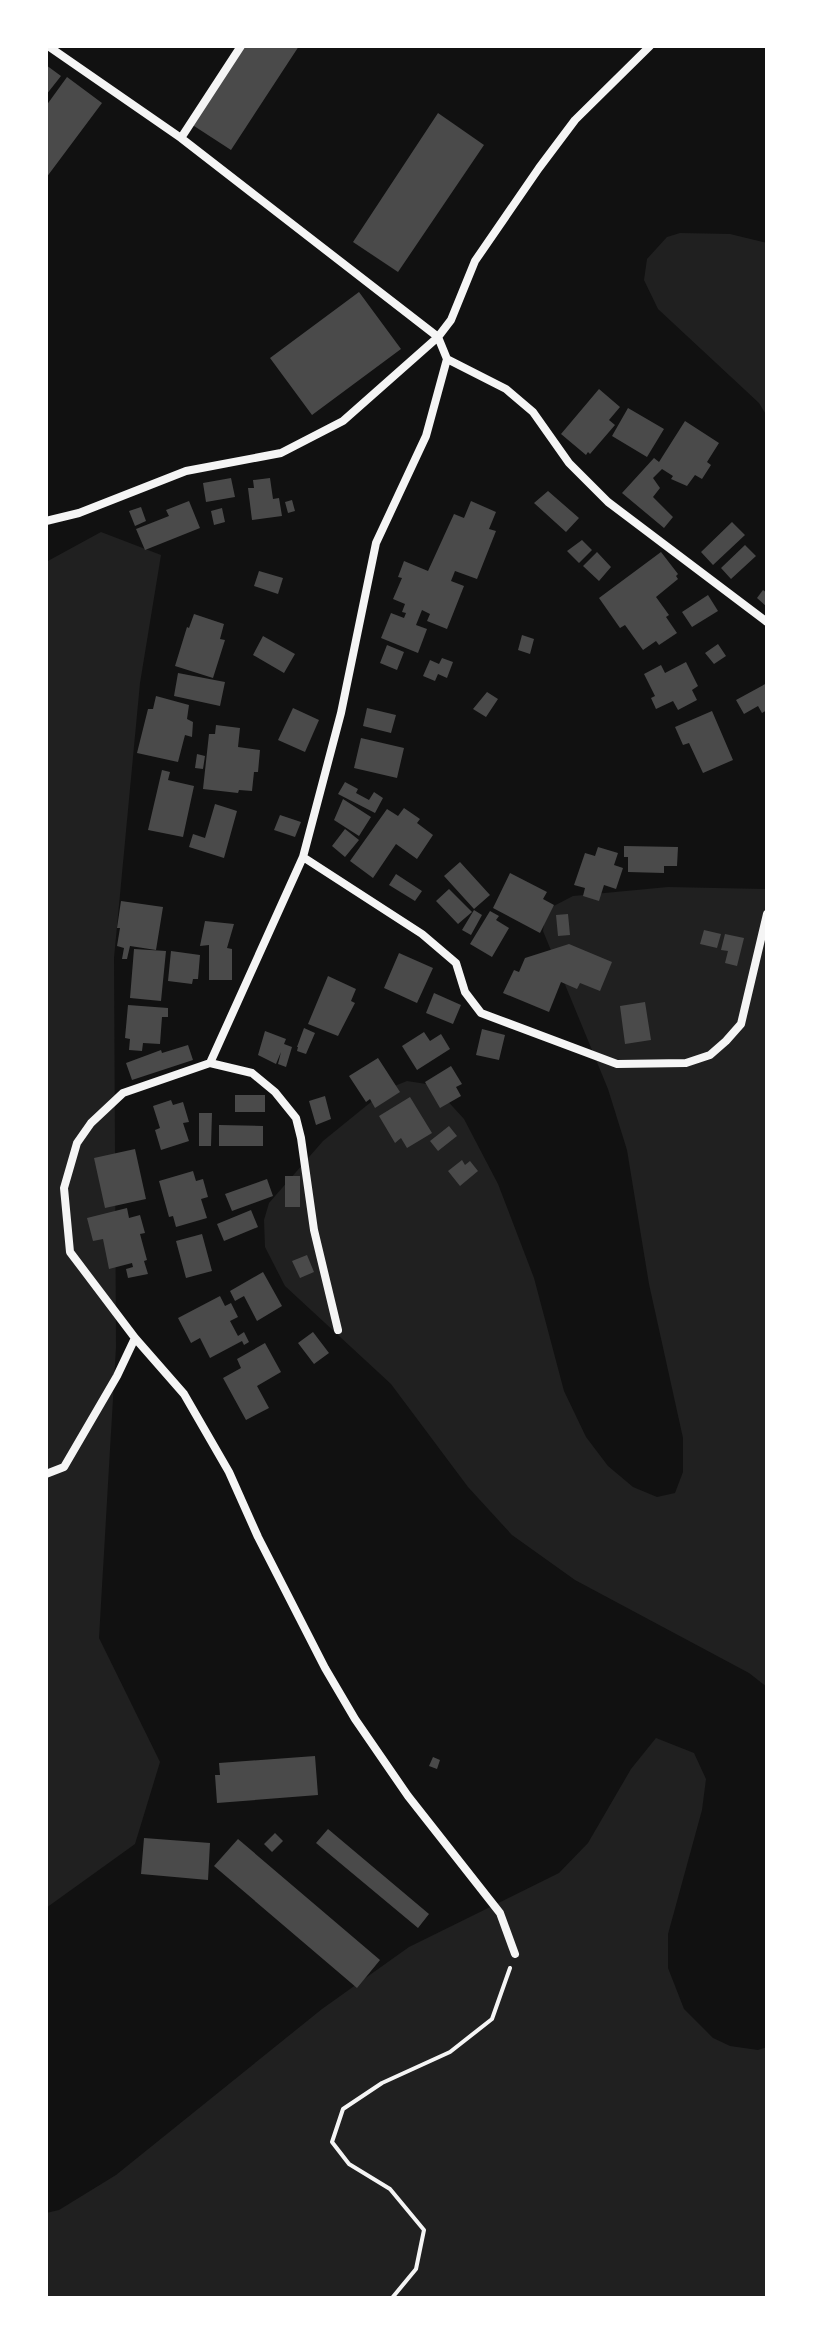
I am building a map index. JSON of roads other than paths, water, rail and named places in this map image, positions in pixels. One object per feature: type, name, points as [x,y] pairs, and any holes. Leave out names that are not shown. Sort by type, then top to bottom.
[{"type":"street","points":[[48,46],[181,138],[438,337],[447,359],[426,436],[376,543],[341,713],[303,857],[210,1063]]},
{"type":"street","points":[[181,138],[241,46]]},
{"type":"street","points":[[46,521],[79,513],[186,471],[281,453],[343,421],[438,337],[451,320],[475,261],[539,168],[575,120],[650,46]]},
{"type":"street","points":[[447,359],[506,389],[533,412],[569,463],[608,502],[767,622]]},
{"type":"street","points":[[303,857],[422,934],[456,963],[465,992],[481,1013],[617,1064],[686,1063],[710,1055],[726,1041],[741,1024],[767,914]]},
{"type":"street","points":[[338,1330],[314,1230],[296,1118],[275,1092],[252,1073],[210,1063],[123,1093],[91,1123],[77,1143],[64,1188],[70,1252],[135,1338],[184,1394],[229,1472],[258,1537],[340,1693],[408,1796],[500,1913],[515,1954]]},
{"type":"street","points":[[46,1474],[64,1467],[117,1376],[135,1338]]}]
